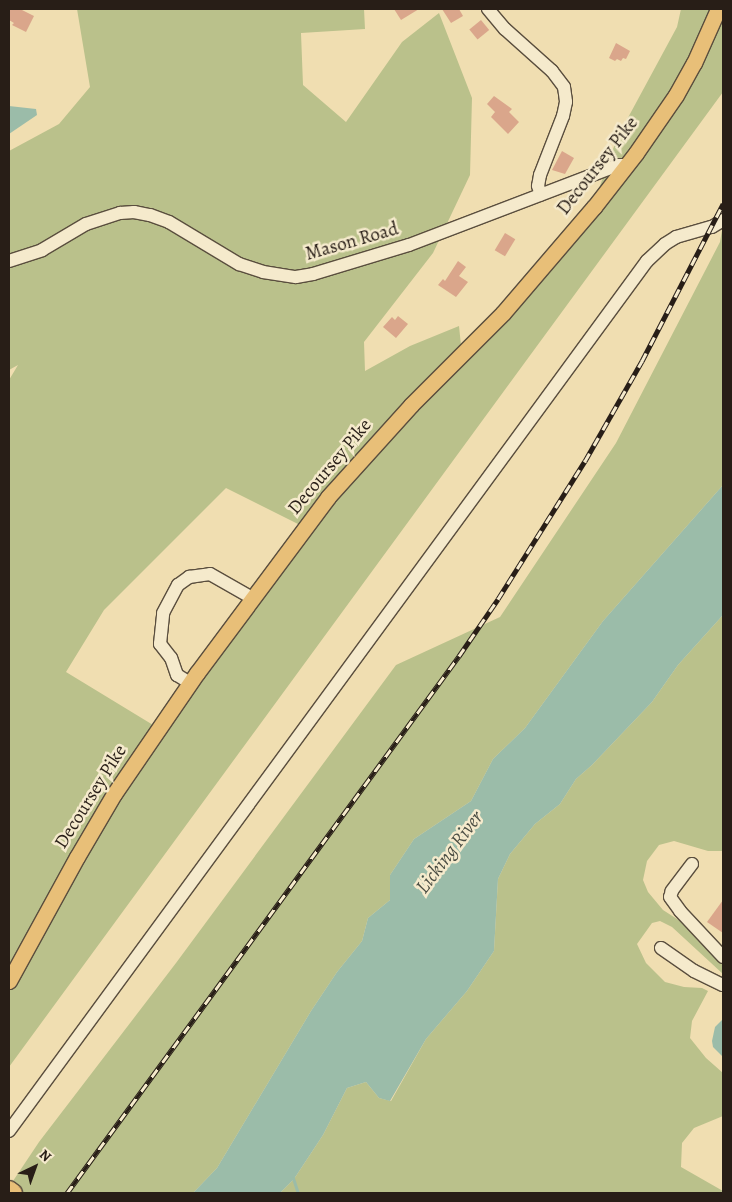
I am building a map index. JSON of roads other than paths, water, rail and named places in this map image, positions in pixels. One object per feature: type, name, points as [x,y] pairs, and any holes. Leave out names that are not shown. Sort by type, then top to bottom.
[{"type":"highway","points":[[9,1190],[13,1193]]},
{"type":"main road","name":"Decoursey Pike","points":[[9,981],[114,794],[190,683],[252,598],[328,497],[411,405],[503,313],[591,211],[626,166],[676,95],[694,63],[718,9]]},
{"type":"street","points":[[488,9],[505,29],[552,71],[564,87],[566,102],[563,116],[540,175],[538,186],[541,196]]},
{"type":"street","name":"Mason Road","points":[[9,261],[42,250],[86,224],[120,213],[134,212],[150,215],[169,222],[239,264],[262,272],[296,276],[333,270],[409,245],[618,165],[626,166]]},
{"type":"street","points":[[9,1131],[648,261],[665,244],[676,238],[712,227],[723,220]]},
{"type":"street","points":[[190,683],[177,676],[171,658],[160,644],[163,613],[178,585],[189,577],[210,574],[252,598]]},
{"type":"street","points":[[692,864],[672,891],[670,897],[680,912],[723,958]]},
{"type":"street","points":[[661,948],[694,972],[723,985]]},
{"type":"water","points":[[9,106],[36,109],[37,115],[9,134]]},
{"type":"water","name":"Licking River","points":[[723,485],[723,615],[678,665],[652,702],[592,765],[576,779],[560,804],[535,824],[510,854],[498,879],[494,951],[467,991],[426,1039],[390,1101],[379,1098],[366,1082],[347,1088],[323,1135],[294,1179],[280,1193],[193,1193],[217,1168],[311,1011],[337,972],[362,941],[368,918],[390,900],[390,875],[414,839],[471,801],[493,759],[525,728],[603,621]]},
{"type":"water","points":[[723,1019],[723,1057],[713,1047],[712,1041],[715,1027]]},
{"type":"waterway","points":[[293,1178],[298,1193]]},
{"type":"railway","points":[[67,1193],[459,656],[498,599],[585,461],[642,361],[723,204]]}]
